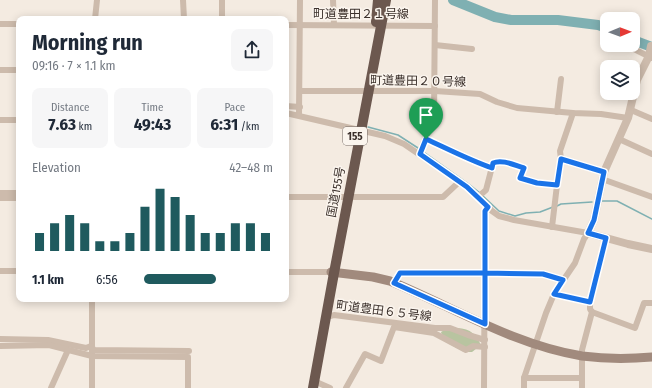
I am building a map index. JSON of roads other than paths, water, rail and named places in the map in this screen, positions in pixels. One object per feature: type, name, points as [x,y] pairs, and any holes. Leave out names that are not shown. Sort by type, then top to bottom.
[{"type":"highway","name":"国道155号","points":[[378,0],[378,25]]},
{"type":"highway","name":"国道155号","points":[[313,386],[332,273],[378,25],[386,0]]},
{"type":"highway","name":"国道155号","points":[[313,386],[332,273]]},
{"type":"main road","points":[[332,273],[373,277],[394,283],[485,324],[535,344],[582,356],[621,358],[652,357]]},
{"type":"street","points":[[95,16],[97,0]]},
{"type":"street","points":[[184,0],[184,16]]},
{"type":"street","points":[[222,0],[222,16]]},
{"type":"street","points":[[300,0],[300,115]]},
{"type":"street","points":[[333,0],[334,25]]},
{"type":"street","points":[[420,154],[434,117],[435,0]]},
{"type":"street","points":[[0,24],[16,24]]},
{"type":"street","name":"町道豊田２１号線","points":[[289,25],[435,26]]},
{"type":"street","points":[[435,45],[472,49]]},
{"type":"street","points":[[524,388],[524,378],[554,294],[575,263],[584,239],[594,220],[603,175],[629,114],[637,80],[651,52],[640,49]]},
{"type":"street","points":[[0,66],[16,66]]},
{"type":"street","points":[[0,70],[16,70]]},
{"type":"street","points":[[557,112],[561,79]]},
{"type":"street","name":"町道豊田２０号線","points":[[300,91],[435,90],[480,94],[505,105],[557,112],[629,114],[652,120]]},
{"type":"street","points":[[289,106],[300,107]]},
{"type":"street","points":[[289,113],[359,129],[394,139],[420,154],[459,182],[496,214],[506,218],[588,233],[652,249]]},
{"type":"street","points":[[552,227],[561,159],[560,151],[573,113]]},
{"type":"street","points":[[0,120],[16,120]]},
{"type":"street","points":[[426,139],[467,159],[492,168]]},
{"type":"street","points":[[619,139],[652,154]]},
{"type":"street","points":[[561,159],[603,175],[652,197]]},
{"type":"street","points":[[478,197],[486,190],[493,163],[496,162],[508,163],[524,168],[520,178],[537,183],[557,185]]},
{"type":"street","points":[[289,197],[443,197],[459,182]]},
{"type":"street","points":[[0,193],[16,193]]},
{"type":"street","points":[[0,198],[16,198]]},
{"type":"street","points":[[484,388],[485,211],[488,207]]},
{"type":"street","points":[[582,388],[582,356],[586,332],[592,312],[590,309],[590,302],[606,238]]},
{"type":"street","points":[[0,271],[16,271]]},
{"type":"street","points":[[289,272],[332,273]]},
{"type":"street","points":[[394,283],[400,273],[543,274],[563,280]]},
{"type":"street","points":[[554,294],[590,302]]},
{"type":"street","points":[[92,302],[92,388]]},
{"type":"street","points":[[592,312],[635,328],[644,303],[652,303]]},
{"type":"street","name":"町道豊田６５号線","points":[[326,315],[394,325],[450,328],[485,340]]},
{"type":"street","points":[[346,388],[365,354],[382,361],[394,325],[434,333],[466,350],[473,346],[485,347]]},
{"type":"street","points":[[0,339],[48,340],[86,348],[91,346],[94,350],[189,354]]},
{"type":"street","points":[[0,346],[49,345],[92,356],[189,354]]},
{"type":"street","points":[[51,388],[68,350]]},
{"type":"street","points":[[188,388],[189,354]]},
{"type":"street","points":[[524,378],[582,378]]},
{"type":"street","points":[[313,386],[330,388]]},
{"type":"waterway","points":[[453,0],[495,17],[511,20],[558,20],[600,26]]},
{"type":"waterway","points":[[640,43],[652,47]]},
{"type":"waterway","points":[[368,127],[398,135],[418,148]]},
{"type":"waterway","points":[[425,153],[480,193]]},
{"type":"waterway","points":[[483,196],[499,211],[515,216],[526,213],[540,212],[553,207]]},
{"type":"waterway","points":[[600,201],[617,201],[652,219]]},
{"type":"waterway","points":[[557,206],[561,204],[592,202]]}]
